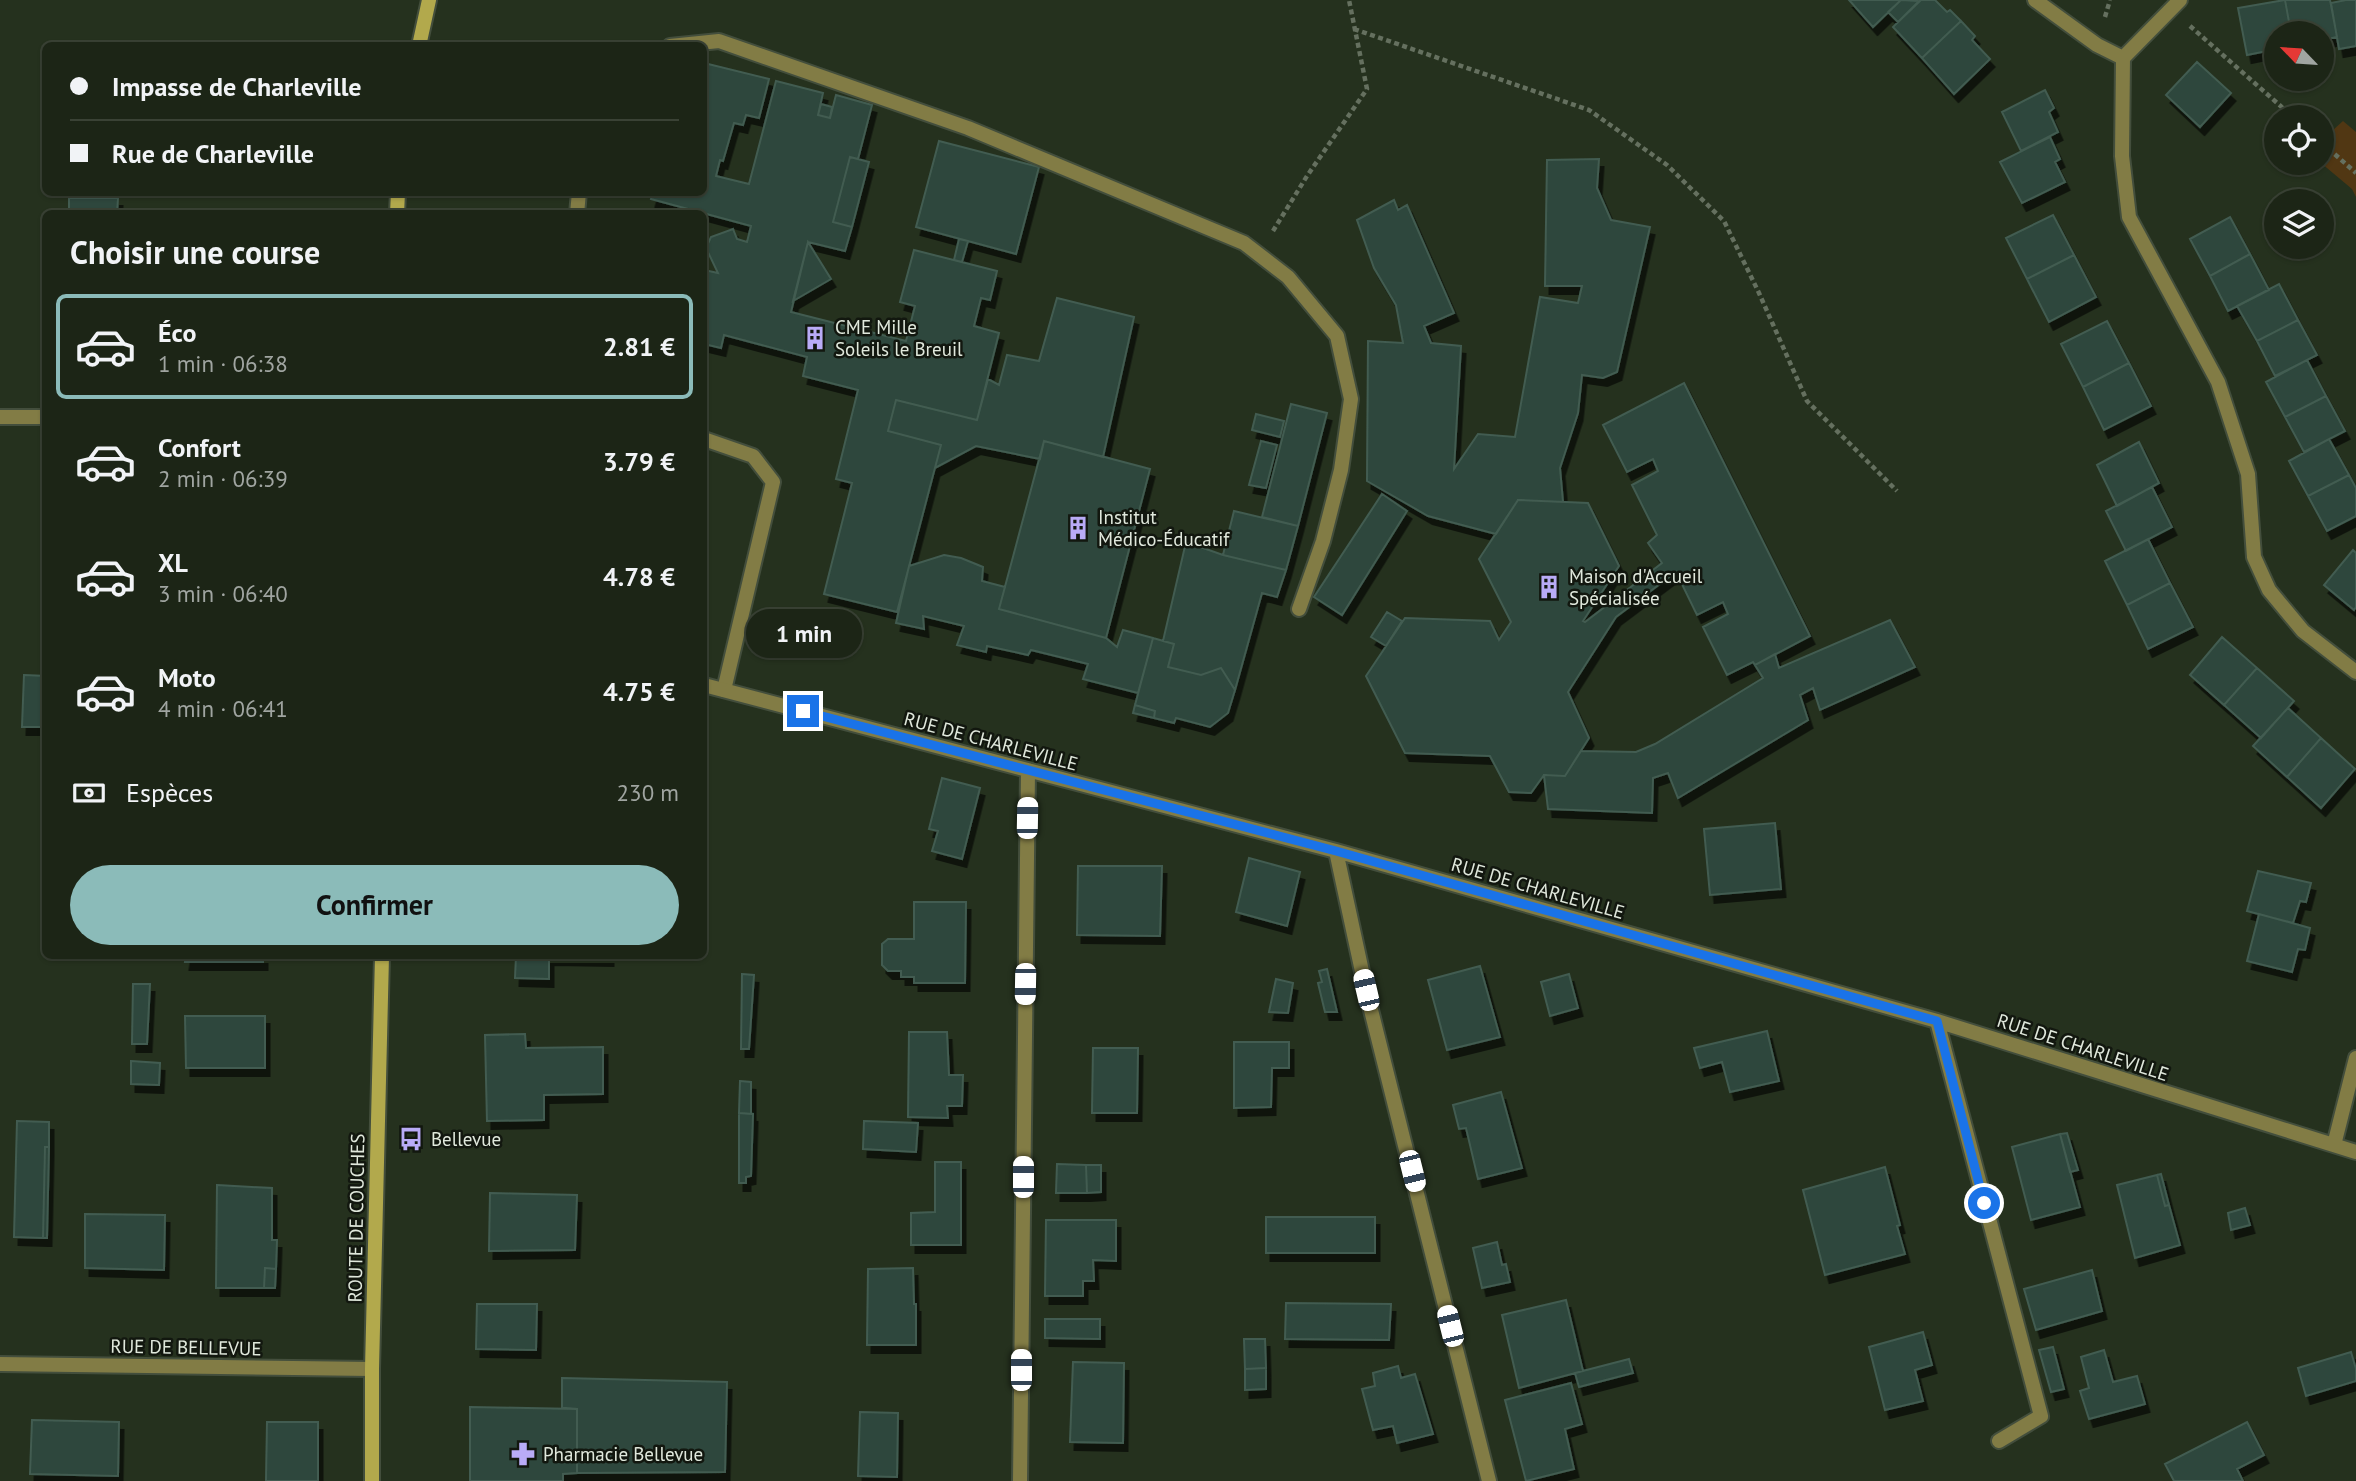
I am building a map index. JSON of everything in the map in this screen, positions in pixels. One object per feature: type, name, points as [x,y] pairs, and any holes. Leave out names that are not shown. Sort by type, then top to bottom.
[{"type":"main road","points":[[420,42],[429,0]]},
{"type":"main road","name":"ROUTE DE COUCHES","points":[[372,1481],[372,1368],[382,959]]},
{"type":"street","points":[[2035,0],[2098,45],[2123,58]]},
{"type":"street","points":[[2175,5],[2123,58],[2122,156],[2129,217],[2218,382],[2248,474],[2254,556],[2269,590],[2303,631],[2356,672]]},
{"type":"street","points":[[707,42],[719,41],[968,128],[1244,243],[1288,277],[1337,336],[1351,399],[1341,470],[1326,529],[1299,609]]},
{"type":"street","points":[[0,418],[42,417]]},
{"type":"street","points":[[707,440],[753,456],[773,482],[724,690]]},
{"type":"street","name":"RUE DE CHARLEVILLE","points":[[707,686],[1336,851],[1937,1021],[2356,1152]]},
{"type":"street","points":[[1020,1481],[1028,770]]},
{"type":"street","points":[[1336,851],[1366,990],[1489,1481]]},
{"type":"street","points":[[1937,1021],[2041,1416],[1999,1441]]},
{"type":"street","points":[[2334,1145],[2356,1058]]},
{"type":"street","name":"RUE DE BELLEVUE","points":[[0,1364],[372,1368]]},
{"type":"path","points":[[1258,254],[1307,176],[1367,89],[1349,0]]},
{"type":"path","points":[[2175,5],[2280,105]]},
{"type":"path","points":[[1354,29],[1589,110],[1667,165],[1724,221],[1807,401],[1897,491]]},
{"type":"path","points":[[2334,154],[2356,173]]},
{"type":"shaded area","points":[[2343,121],[2356,132],[2356,197],[2352,189],[2334,174],[2334,129]]},
{"type":"building","points":[[1849,0],[1901,0],[1873,27]]},
{"type":"building","points":[[1901,0],[1919,1],[1898,22],[1888,12]]},
{"type":"building","points":[[1921,0],[1935,0],[1961,21],[1922,58],[1893,27]]},
{"type":"building","points":[[2285,0],[2289,21],[2264,21],[2264,52],[2247,55],[2238,8]]},
{"type":"building","points":[[2285,0],[2330,0],[2334,21],[2289,21]]},
{"type":"building","points":[[2356,0],[2356,46],[2339,49],[2331,3]]},
{"type":"building","points":[[1961,21],[1975,36],[1972,40],[1990,59],[1954,94],[1922,58]]},
{"type":"building","points":[[2197,62],[2231,93],[2200,127],[2166,95]]},
{"type":"building","name":"CME Mille Soleils le Breuil","points":[[707,64],[769,79],[759,118],[746,115],[743,125],[734,123],[716,176],[749,184],[776,81],[823,93],[818,115],[830,118],[836,95],[872,105],[858,159],[850,157],[833,222],[852,227],[845,251],[808,242],[791,312],[906,341],[915,306],[900,302],[914,250],[997,271],[990,300],[981,298],[974,326],[999,333],[977,420],[896,400],[888,431],[941,445],[897,612],[824,594],[852,483],[836,479],[858,390],[803,376],[807,357],[724,335],[721,348],[707,345],[707,271],[718,273],[707,246],[711,237],[733,229],[737,239],[747,242],[751,226],[707,214],[707,210],[692,210],[651,199],[652,196],[707,196]]},
{"type":"building","points":[[2045,90],[2054,108],[2049,112],[2058,132],[2021,151],[2002,112]]},
{"type":"building","points":[[821,104],[832,107],[830,118],[818,115]]},
{"type":"building","points":[[2050,137],[2060,159],[2055,162],[2065,182],[2022,203],[2000,162]]},
{"type":"building","points":[[939,141],[1039,167],[1016,254],[916,227]]},
{"type":"building","points":[[850,157],[869,162],[852,227],[833,222]]},
{"type":"building","points":[[1599,159],[1597,188],[1611,220],[1650,227],[1617,372],[1603,378],[1582,375],[1578,413],[1560,468],[1563,502],[1518,500],[1496,534],[1428,516],[1367,481],[1368,341],[1403,343],[1396,305],[1374,268],[1357,220],[1394,200],[1398,210],[1407,205],[1454,313],[1424,326],[1431,343],[1461,346],[1454,469],[1478,434],[1515,437],[1540,297],[1578,303],[1582,286],[1545,286],[1547,160]]},
{"type":"building","points":[[69,198],[118,198],[117,210],[69,210]]},
{"type":"building","points":[[2053,215],[2074,255],[2027,279],[2006,238]]},
{"type":"building","points":[[2230,217],[2250,254],[2210,276],[2190,239]]},
{"type":"building","points":[[959,239],[968,241],[962,262],[954,260]]},
{"type":"building","points":[[808,242],[831,279],[793,301]]},
{"type":"building","points":[[2250,254],[2269,290],[2228,311],[2210,276]]},
{"type":"building","points":[[2074,255],[2096,297],[2049,322],[2027,279]]},
{"type":"building","points":[[2279,284],[2298,320],[2257,341],[2237,306]]},
{"type":"building","points":[[1057,298],[1134,317],[1103,457],[1044,441],[1040,459],[976,446],[935,468],[941,445],[888,431],[896,400],[977,420],[988,379],[999,385],[1007,355],[1039,361]]},
{"type":"building","points":[[2298,320],[2317,355],[2275,376],[2257,341]]},
{"type":"building","points":[[2107,321],[2129,363],[2083,387],[2061,344]]},
{"type":"building","points":[[2307,360],[2326,396],[2285,417],[2266,382]]},
{"type":"building","points":[[2129,363],[2151,406],[2104,430],[2083,387]]},
{"type":"building","name":"Maison d'Accueil Spécialisée","points":[[1684,383],[1810,636],[1755,665],[1753,662],[1727,675],[1703,627],[1728,614],[1723,602],[1697,615],[1676,572],[1616,617],[1568,692],[1589,738],[1565,776],[1544,775],[1531,793],[1509,792],[1490,756],[1405,753],[1366,676],[1405,618],[1490,621],[1499,640],[1511,622],[1479,559],[1518,500],[1588,503],[1619,566],[1583,621],[1585,622],[1662,563],[1648,543],[1657,535],[1632,485],[1658,471],[1653,459],[1627,472],[1603,425]]},
{"type":"building","points":[[2326,396],[2345,431],[2304,452],[2285,417]]},
{"type":"building","points":[[1291,404],[1327,413],[1298,526],[1262,517]]},
{"type":"building","points":[[1256,414],[1284,421],[1280,437],[1252,430]]},
{"type":"building","points":[[2329,439],[2349,475],[2308,496],[2289,461]]},
{"type":"building","name":"Institut Médico-Éducatif","points":[[1044,441],[1150,469],[1106,638],[999,609]]},
{"type":"building","points":[[1261,441],[1277,445],[1266,488],[1249,485]]},
{"type":"building","points":[[2139,442],[2159,483],[2117,506],[2097,465]]},
{"type":"building","points":[[2349,475],[2356,488],[2356,516],[2327,531],[2308,496]]},
{"type":"building","points":[[2152,487],[2172,527],[2126,551],[2106,511]]},
{"type":"building","points":[[1382,494],[1407,511],[1342,615],[1314,597]]},
{"type":"building","points":[[1234,511],[1298,526],[1286,570],[1223,555]]},
{"type":"building","points":[[2148,539],[2170,583],[2127,605],[2105,561]]},
{"type":"building","points":[[1186,542],[1223,555],[1286,570],[1277,597],[1262,593],[1235,690],[1221,668],[1201,675],[1168,667],[1174,644],[1163,641]]},
{"type":"building","points":[[2353,550],[2356,553],[2354,610],[2324,585]]},
{"type":"building","points":[[944,555],[961,558],[983,567],[982,581],[1005,587],[999,609],[1106,638],[1117,647],[1123,630],[1153,638],[1138,693],[1083,679],[1088,664],[1031,650],[1028,655],[987,646],[986,652],[957,645],[964,626],[923,616],[924,629],[896,623],[909,566]]},
{"type":"building","points":[[2170,583],[2193,627],[2148,649],[2127,605]]},
{"type":"building","points":[[1387,612],[1402,621],[1386,646],[1371,637]]},
{"type":"building","points":[[1890,620],[1915,667],[1820,710],[1813,688],[1800,695],[1808,720],[1678,798],[1668,773],[1653,778],[1652,813],[1548,809],[1544,775],[1565,776],[1581,751],[1636,752],[1655,744],[1763,678],[1755,665],[1775,654],[1779,668]]},
{"type":"building","points":[[2222,637],[2257,668],[2224,705],[2190,675]]},
{"type":"building","points":[[1153,638],[1174,644],[1168,667],[1201,675],[1221,668],[1235,690],[1228,713],[1210,727],[1176,718],[1174,723],[1154,718],[1155,711],[1135,705]]},
{"type":"building","points":[[2257,668],[2294,701],[2261,738],[2224,705]]},
{"type":"building","points":[[24,675],[42,676],[42,727],[22,727]]},
{"type":"building","points":[[1135,705],[1155,711],[1154,718],[1133,713]]},
{"type":"building","points":[[2288,708],[2321,738],[2287,777],[2253,746]]},
{"type":"building","points":[[2321,738],[2355,769],[2321,808],[2287,777]]},
{"type":"building","points":[[942,778],[980,788],[962,859],[932,851],[938,831],[929,829]]},
{"type":"building","points":[[1775,823],[1781,889],[1710,895],[1704,829]]},
{"type":"building","points":[[1249,858],[1300,872],[1287,926],[1236,912]]},
{"type":"building","points":[[1078,866],[1162,866],[1160,936],[1077,935]]},
{"type":"building","points":[[2258,871],[2311,883],[2306,902],[2300,901],[2293,923],[2247,911]]},
{"type":"building","points":[[914,902],[966,902],[965,983],[914,983],[914,977],[901,977],[901,971],[888,971],[882,965],[882,944],[888,939],[914,939]]},
{"type":"building","points":[[2259,914],[2310,928],[2305,950],[2298,949],[2292,972],[2247,961]]},
{"type":"building","points":[[186,959],[263,959],[263,962],[185,962]]},
{"type":"building","points":[[516,959],[549,959],[549,979],[515,978]]},
{"type":"building","points":[[1480,966],[1500,1037],[1447,1050],[1428,980]]},
{"type":"building","points":[[1327,969],[1337,1012],[1325,1012],[1318,983],[1322,982],[1319,971]]},
{"type":"building","points":[[742,974],[754,975],[749,1049],[741,1049]]},
{"type":"building","points":[[1569,974],[1578,1008],[1550,1016],[1541,982]]},
{"type":"building","points":[[1276,979],[1293,983],[1288,1013],[1269,1012]]},
{"type":"building","points":[[133,984],[150,984],[147,1044],[132,1044]]},
{"type":"building","points":[[185,1016],[265,1016],[265,1068],[186,1068]]},
{"type":"building","points":[[1767,1031],[1779,1081],[1730,1092],[1722,1062],[1700,1068],[1694,1048]]},
{"type":"building","points":[[909,1032],[947,1032],[949,1075],[963,1075],[962,1106],[947,1106],[948,1118],[908,1117]]},
{"type":"building","points":[[525,1034],[526,1048],[603,1047],[603,1094],[544,1095],[544,1120],[487,1121],[485,1035]]},
{"type":"building","points":[[1234,1042],[1289,1042],[1289,1068],[1272,1068],[1271,1107],[1234,1108]]},
{"type":"building","points":[[1093,1048],[1138,1048],[1137,1113],[1092,1113]]},
{"type":"building","points":[[131,1061],[160,1063],[159,1085],[131,1084]]},
{"type":"building","points":[[740,1081],[751,1082],[751,1114],[739,1113]]},
{"type":"building","points":[[1501,1092],[1522,1168],[1478,1179],[1466,1128],[1459,1129],[1453,1105]]},
{"type":"building","points":[[739,1113],[753,1114],[751,1176],[746,1177],[746,1183],[739,1183]]},
{"type":"building","points":[[17,1121],[49,1122],[49,1147],[45,1147],[43,1238],[14,1237]]},
{"type":"building","points":[[864,1121],[918,1123],[916,1152],[863,1149]]},
{"type":"building","points":[[2067,1133],[2078,1170],[2070,1172],[2060,1134]]},
{"type":"building","points":[[2060,1134],[2080,1207],[2031,1220],[2012,1147]]},
{"type":"building","points":[[45,1147],[49,1147],[47,1238],[43,1238]]},
{"type":"building","points":[[935,1162],[961,1162],[961,1245],[911,1245],[911,1213],[935,1212]]},
{"type":"building","points":[[1057,1164],[1086,1165],[1087,1193],[1056,1193]]},
{"type":"building","points":[[1086,1165],[1101,1165],[1101,1192],[1087,1193]]},
{"type":"building","points":[[1885,1167],[1905,1254],[1825,1275],[1803,1190]]},
{"type":"building","points":[[2161,1174],[2169,1205],[2165,1206],[2157,1175]]},
{"type":"building","points":[[2157,1175],[2180,1245],[2135,1258],[2117,1185]]},
{"type":"building","points":[[217,1185],[272,1188],[272,1240],[277,1240],[276,1269],[265,1268],[264,1288],[216,1288]]},
{"type":"building","points":[[490,1193],[577,1195],[575,1250],[489,1251]]},
{"type":"building","points":[[2245,1208],[2250,1225],[2231,1230],[2228,1213]]},
{"type":"building","points":[[85,1214],[165,1215],[164,1270],[85,1268]]},
{"type":"building","points":[[1266,1217],[1375,1217],[1375,1253],[1266,1253]]},
{"type":"building","points":[[1046,1220],[1116,1220],[1116,1261],[1093,1260],[1094,1281],[1083,1281],[1083,1296],[1045,1296]]},
{"type":"building","points":[[1497,1242],[1502,1265],[1506,1264],[1510,1282],[1482,1288],[1473,1248]]},
{"type":"building","points":[[265,1268],[276,1269],[275,1288],[264,1288]]},
{"type":"building","points":[[913,1268],[916,1345],[867,1345],[868,1269]]},
{"type":"building","points":[[2092,1270],[2102,1311],[2036,1330],[2024,1289]]},
{"type":"building","points":[[1566,1300],[1583,1371],[1519,1388],[1502,1315]]},
{"type":"building","points":[[1286,1303],[1391,1304],[1389,1340],[1285,1339]]},
{"type":"building","points":[[477,1304],[537,1304],[536,1350],[476,1349]]},
{"type":"building","points":[[1045,1319],[1100,1319],[1100,1339],[1045,1338]]},
{"type":"building","points":[[1923,1332],[1932,1365],[1915,1370],[1923,1401],[1885,1410],[1869,1347]]},
{"type":"building","points":[[1244,1339],[1265,1339],[1266,1368],[1245,1369]]},
{"type":"building","points":[[2053,1347],[2064,1389],[2051,1392],[2039,1350]]},
{"type":"building","points":[[2104,1350],[2113,1382],[2137,1376],[2145,1404],[2089,1419],[2080,1391],[2089,1388],[2081,1357]]},
{"type":"building","points":[[2351,1352],[2356,1381],[2306,1396],[2298,1368]]},
{"type":"building","points":[[1629,1359],[1633,1373],[1579,1387],[1575,1373]]},
{"type":"building","points":[[1073,1362],[1124,1363],[1123,1443],[1070,1442]]},
{"type":"building","points":[[1398,1366],[1401,1378],[1415,1374],[1433,1434],[1397,1443],[1393,1426],[1373,1430],[1362,1389],[1375,1386],[1373,1373]]},
{"type":"building","points":[[1266,1368],[1266,1389],[1245,1390],[1245,1369]]},
{"type":"building","points":[[562,1378],[727,1382],[725,1472],[577,1473],[577,1409],[562,1408]]},
{"type":"building","points":[[1571,1383],[1582,1424],[1565,1429],[1574,1469],[1526,1481],[1505,1400]]},
{"type":"building","points":[[470,1407],[577,1409],[577,1473],[563,1474],[563,1481],[470,1481]]},
{"type":"building","points":[[860,1412],[898,1413],[897,1477],[858,1476]]},
{"type":"building","points":[[32,1420],[119,1422],[118,1476],[30,1474]]},
{"type":"building","points":[[267,1422],[318,1422],[318,1481],[266,1481]]},
{"type":"building","points":[[2247,1422],[2264,1455],[2237,1469],[2243,1481],[2174,1481],[2165,1464]]},
{"type":"place","name":"CME Mille Soleils le Breuil","points":[[815,338]]},
{"type":"place","name":"Institut Médico-Éducatif","points":[[1078,528]]},
{"type":"place","name":"Maison d'Accueil Spécialisée","points":[[1549,587]]},
{"type":"place","name":"Bellevue","points":[[411,1139]]},
{"type":"place","name":"Pharmacie Bellevue","points":[[523,1454]]},
{"type":"route","points":[[803,711],[1336,851],[1937,1021],[1984,1203]]}]
